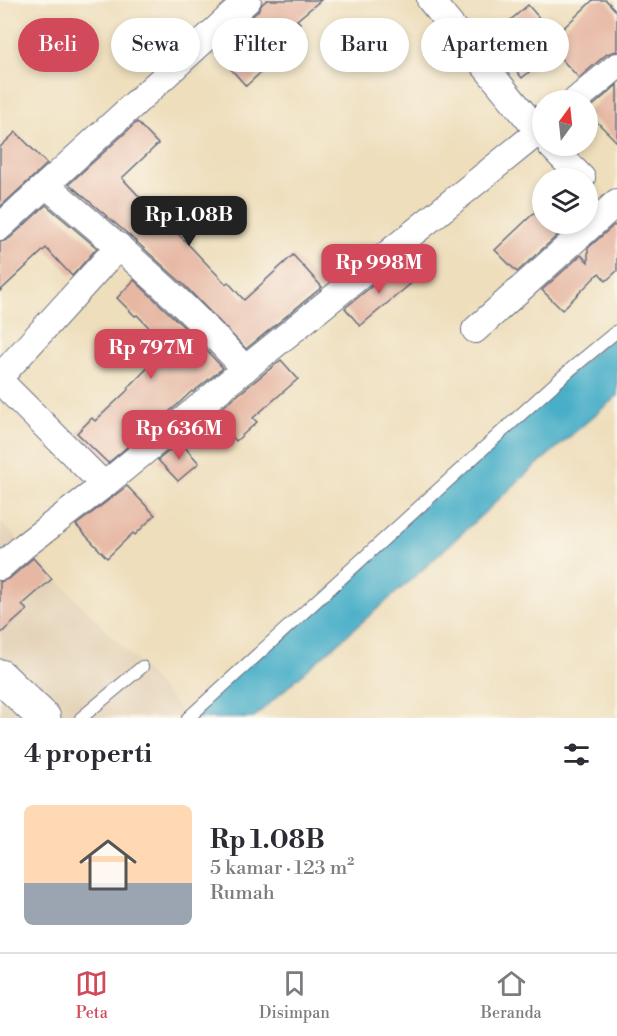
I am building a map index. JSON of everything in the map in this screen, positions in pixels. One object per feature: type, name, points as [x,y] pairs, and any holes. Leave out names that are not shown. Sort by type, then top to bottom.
[{"type":"street","points":[[0,227],[248,0]]},
{"type":"street","points":[[430,0],[532,122]]},
{"type":"street","points":[[588,90],[617,66]]},
{"type":"street","points":[[0,567],[104,485],[244,369],[532,145]]},
{"type":"street","points":[[562,156],[573,168]]},
{"type":"street","points":[[46,185],[119,246],[203,324],[244,369]]},
{"type":"street","points":[[475,330],[613,205],[598,193]]},
{"type":"street","points":[[104,485],[0,379],[119,246]]},
{"type":"street","points":[[0,676],[44,718]]},
{"type":"lane","points":[[188,718],[571,369],[617,331]]},
{"type":"lane","points":[[81,718],[142,667]]},
{"type":"shaded area","points":[[0,521],[142,667],[187,718],[0,718]]},
{"type":"water","points":[[617,331],[617,396],[526,474],[421,571],[253,718],[188,718]]},
{"type":"building","points":[[267,0],[321,0],[299,18],[250,18]]},
{"type":"building","points":[[593,0],[606,0],[617,12],[617,51],[607,54],[579,78],[569,67],[569,23]]},
{"type":"building","points":[[528,5],[539,18],[513,18]]},
{"type":"building","points":[[234,72],[261,72],[246,86]]},
{"type":"building","points":[[517,72],[529,72],[522,78]]},
{"type":"building","points":[[617,85],[617,142],[598,123],[598,101]]},
{"type":"building","points":[[137,122],[158,144],[122,178],[226,284],[228,282],[244,300],[293,255],[322,287],[246,349],[184,285],[69,184]]},
{"type":"building","points":[[16,132],[47,164],[0,207],[0,147]]},
{"type":"building","points":[[46,205],[97,248],[72,276],[46,248],[0,291],[0,242],[10,238]]},
{"type":"building","points":[[532,215],[532,234],[559,234],[517,272],[495,250]]},
{"type":"building","points":[[614,225],[617,228],[617,271],[606,281],[599,273],[562,310],[542,290],[581,255],[588,262],[588,248]]},
{"type":"building","points":[[399,264],[414,281],[360,326],[345,308]]},
{"type":"building","points":[[134,280],[223,368],[192,391],[108,463],[77,433],[92,418],[95,421],[129,389],[168,347],[117,298]]},
{"type":"building","points":[[281,360],[298,379],[253,418],[257,422],[236,441],[213,415]]},
{"type":"building","points":[[180,442],[199,463],[178,481],[158,460]]},
{"type":"building","points":[[127,486],[155,515],[107,558],[76,525]]},
{"type":"building","points":[[33,558],[52,579],[22,605],[27,610],[0,634],[0,582],[10,578]]}]
